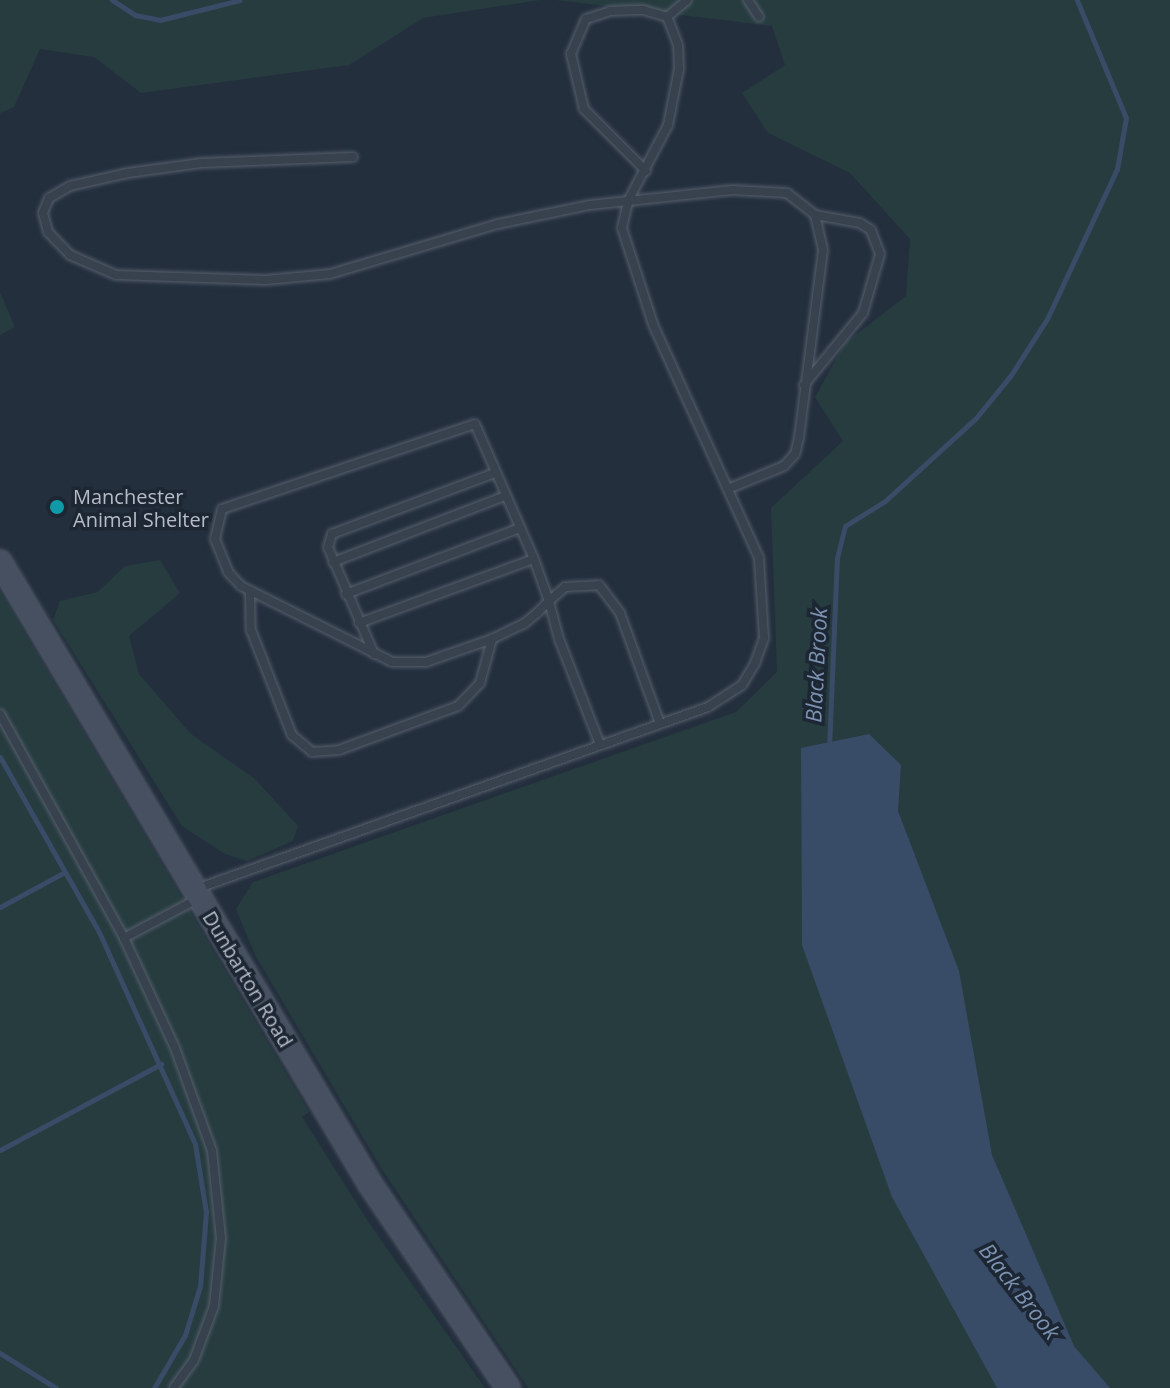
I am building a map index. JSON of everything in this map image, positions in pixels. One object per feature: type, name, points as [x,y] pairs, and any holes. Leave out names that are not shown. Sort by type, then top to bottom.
[{"type":"street","name":"Dunbarton Road","points":[[0,562],[378,1197],[508,1388]]},
{"type":"lane","points":[[667,17],[687,0]]},
{"type":"lane","points":[[748,0],[759,17]]},
{"type":"lane","points":[[646,171],[584,109],[571,54],[586,19],[610,11],[643,10],[667,17]]},
{"type":"lane","points":[[124,938],[198,893],[732,694],[755,663],[764,638],[759,558],[730,488],[679,387],[639,289],[622,228],[628,201],[668,125],[679,69],[678,45],[667,17]]},
{"type":"lane","points":[[353,157],[201,163],[128,173],[70,186],[49,198],[43,213],[48,232],[70,255],[103,271],[266,280],[330,274],[540,214],[628,201],[761,188],[787,193],[815,215],[871,230],[880,262],[863,313],[804,385]]},
{"type":"lane","points":[[730,488],[784,466],[795,454],[823,250],[815,215]]},
{"type":"lane","points":[[599,742],[549,601],[534,559],[475,424],[222,509],[215,539],[222,560],[250,591],[297,611],[374,654],[407,664],[492,639],[525,623],[549,601],[565,587],[581,582],[599,585],[613,596],[659,721]]},
{"type":"lane","points":[[374,654],[333,562],[328,547],[332,534],[494,473]]},
{"type":"lane","points":[[333,562],[505,496]]},
{"type":"lane","points":[[346,594],[520,528]]},
{"type":"lane","points":[[359,623],[534,559]]},
{"type":"lane","points":[[250,591],[251,630],[292,735],[312,752],[339,750],[458,706],[480,683],[492,639]]},
{"type":"lane","points":[[0,714],[124,938],[175,1048],[213,1166],[221,1238],[214,1306],[194,1360],[174,1388]]},
{"type":"green space","points":[[0,0],[540,0],[423,18],[349,65],[141,93],[94,57],[40,49],[14,107],[0,113]]},
{"type":"green space","points":[[556,0],[1170,0],[1170,1388],[528,1388],[381,1168],[255,955],[236,909],[253,882],[736,712],[777,672],[771,508],[843,441],[815,397],[845,343],[906,296],[910,239],[850,173],[768,133],[742,93],[785,65],[772,26]]},
{"type":"green space","points":[[0,292],[15,327],[0,335]]},
{"type":"green space","points":[[160,560],[180,593],[129,636],[139,674],[191,734],[255,779],[298,826],[293,841],[247,861],[225,854],[182,826],[53,620],[60,601],[98,592],[125,566]]},
{"type":"green space","points":[[0,591],[309,1112],[302,1117],[369,1223],[485,1388],[0,1388]]},
{"type":"water","points":[[869,734],[901,765],[898,811],[959,971],[992,1155],[1074,1346],[1110,1388],[997,1388],[892,1197],[802,945],[801,748]]},
{"type":"waterway","name":"Black Brook","points":[[112,0],[135,15],[160,20],[240,0]]},
{"type":"waterway","name":"Black Brook","points":[[829,748],[837,558],[845,526],[885,501],[976,418],[1011,375],[1047,319],[1117,169],[1126,118],[1077,0]]},
{"type":"waterway","points":[[0,757],[99,932],[195,1144],[206,1212],[200,1286],[185,1335],[154,1388]]},
{"type":"waterway","points":[[0,907],[65,872]]},
{"type":"waterway","points":[[0,1150],[161,1064]]},
{"type":"waterway","points":[[0,1353],[56,1388]]},
{"type":"place","name":"Manchester Animal Shelter","points":[[57,507]]}]
